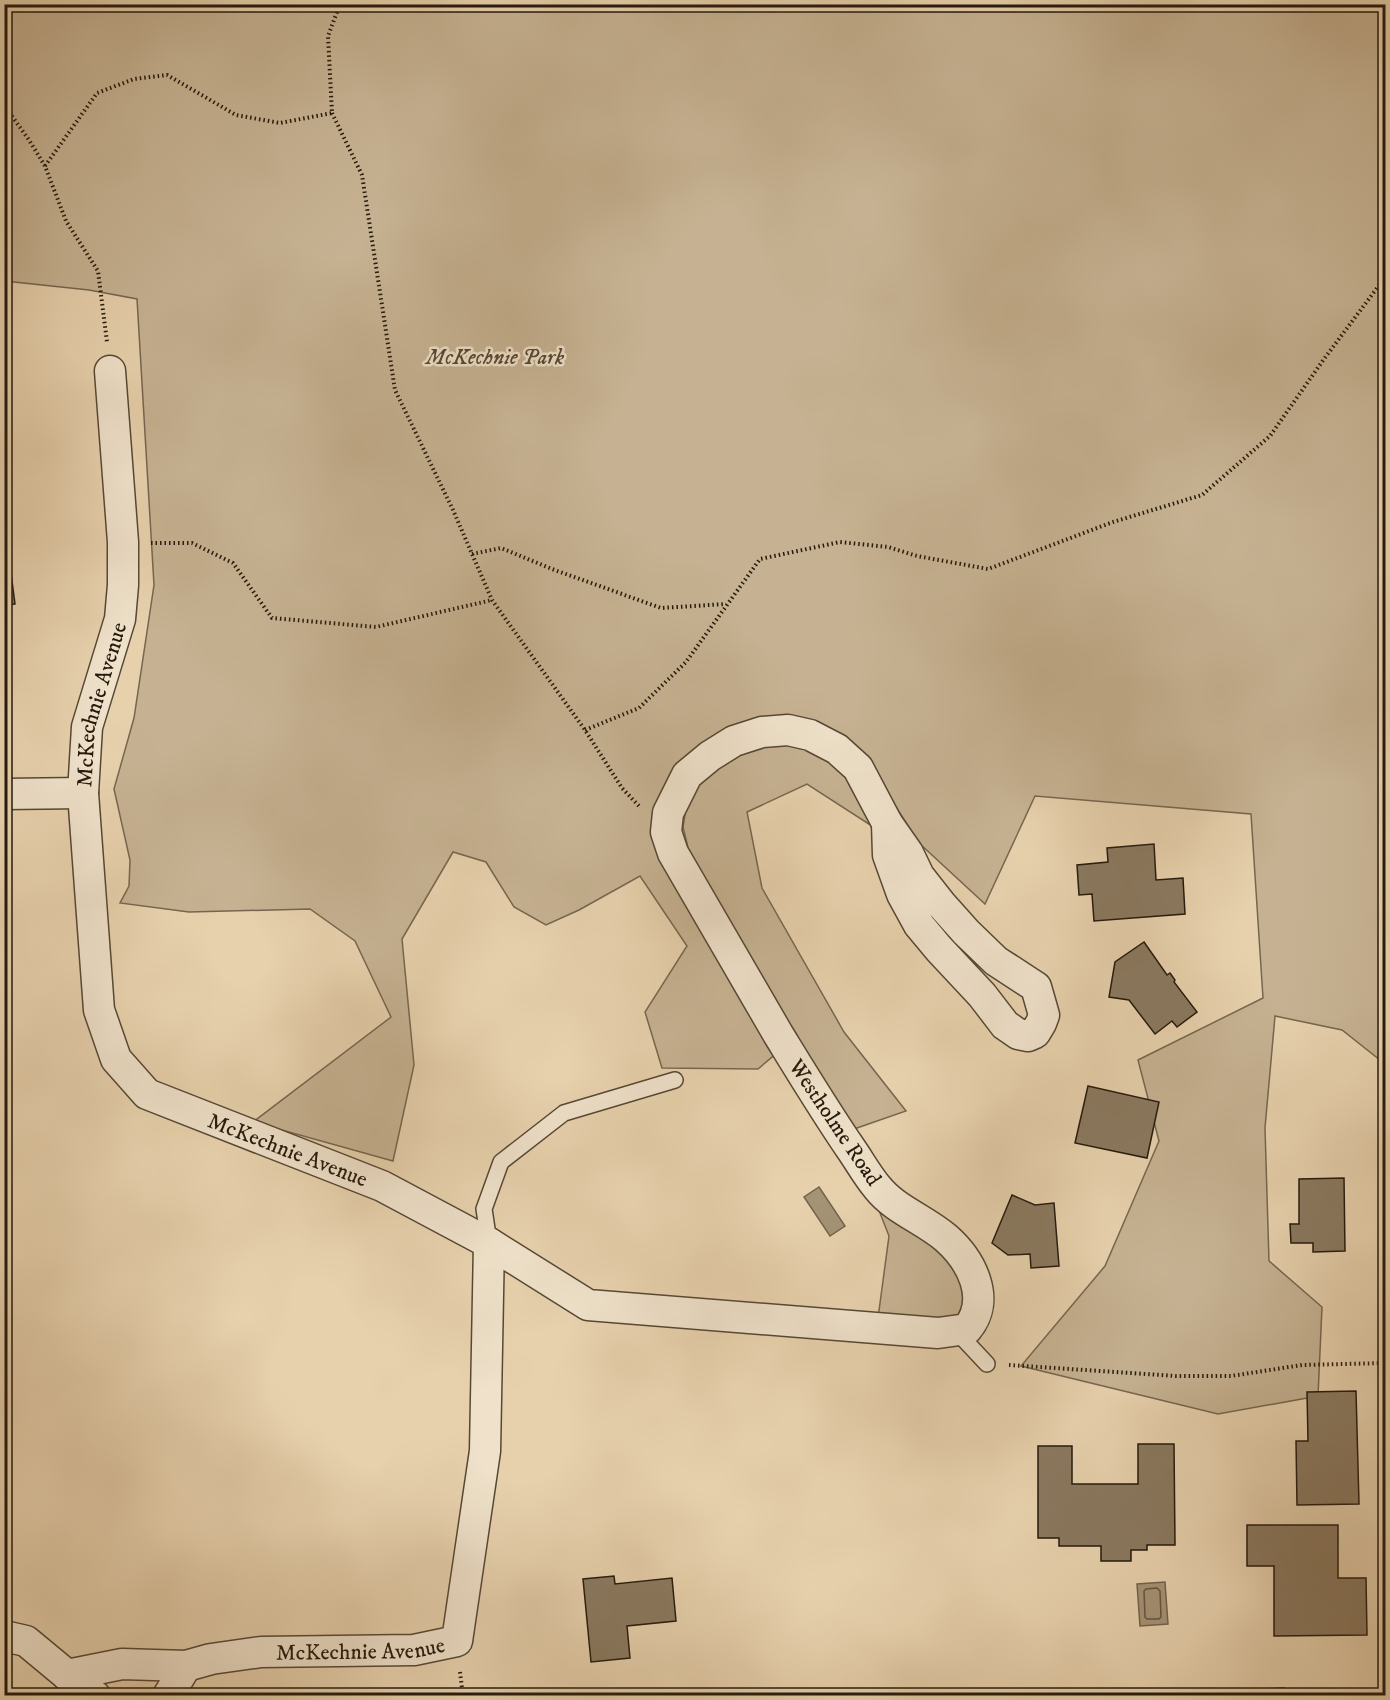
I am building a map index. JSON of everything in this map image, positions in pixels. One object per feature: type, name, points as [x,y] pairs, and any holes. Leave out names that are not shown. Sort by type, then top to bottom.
[{"type":"street","name":"McKechnie Avenue","points":[[67,1675],[122,1664],[186,1666],[211,1659],[261,1652],[414,1650],[457,1641],[485,1451],[489,1243],[382,1186],[147,1094],[116,1059],[99,1010],[83,793],[87,727],[120,619],[123,585],[123,542],[110,371]]},
{"type":"street","points":[[666,832],[668,813],[687,775],[710,756],[734,741],[762,732],[789,730],[810,735],[837,749],[858,768],[919,876],[941,904],[996,961],[1036,987],[1044,1014],[1035,1033],[1028,1036],[1018,1034],[1005,1025],[982,995],[920,925],[902,894],[888,855],[887,823]]},
{"type":"street","points":[[4,794],[83,793]]},
{"type":"street","name":"Westholme Road","points":[[666,832],[673,853],[817,1100],[878,1188],[896,1205],[945,1237],[961,1253],[974,1275],[979,1293],[978,1309],[973,1322],[967,1329],[957,1332]]},
{"type":"street","points":[[489,1243],[588,1305],[938,1333],[957,1332]]},
{"type":"street","points":[[4,1635],[26,1641],[95,1695]]},
{"type":"street","points":[[168,1695],[186,1666]]},
{"type":"lane","points":[[489,1243],[484,1209],[501,1162],[564,1113],[675,1080]]},
{"type":"lane","points":[[957,1332],[987,1364]]},
{"type":"path","points":[[340,4],[328,36],[332,113],[362,175],[395,390],[492,600],[585,730],[622,788],[666,832]]},
{"type":"path","points":[[45,166],[97,93],[135,79],[167,75],[236,115],[280,123],[332,113]]},
{"type":"path","points":[[4,105],[45,166],[66,222],[98,271],[110,371]]},
{"type":"path","points":[[585,730],[639,708],[686,662],[760,559],[840,542],[888,547],[917,556],[988,569],[1113,522],[1202,495],[1270,436],[1386,276]]},
{"type":"path","points":[[123,542],[192,543],[233,563],[272,618],[376,627],[492,600]]},
{"type":"path","points":[[472,554],[501,548],[661,608],[728,604]]},
{"type":"path","points":[[987,1364],[1176,1376],[1231,1376],[1302,1365],[1386,1363]]},
{"type":"green space","name":"McKechnie Park","points":[[5,5],[1385,5],[1385,1064],[1342,1030],[1275,1016],[1265,1128],[1269,1261],[1322,1307],[1318,1396],[1218,1414],[1021,1366],[1105,1266],[1159,1141],[1138,1060],[1263,998],[1251,814],[1035,796],[985,904],[919,843],[889,796],[796,719],[664,796],[778,1052],[758,1069],[662,1068],[645,1012],[687,946],[640,876],[579,910],[546,925],[514,907],[486,862],[453,852],[402,939],[414,1065],[393,1161],[253,1122],[391,1017],[355,941],[310,909],[189,912],[120,903],[129,886],[130,860],[114,789],[134,718],[154,585],[137,299],[89,290],[5,281]]},
{"type":"green space","points":[[802,744],[833,758],[857,785],[875,828],[807,784],[747,812],[762,888],[844,1032],[906,1111],[854,1129],[795,1039],[690,856],[683,827],[688,796],[713,764],[744,747]]},
{"type":"green space","points":[[880,1213],[916,1230],[940,1245],[968,1289],[960,1316],[947,1323],[878,1318],[889,1236]]},
{"type":"water","points":[[819,1187],[845,1226],[830,1236],[804,1197]]},
{"type":"water","points":[[1165,1582],[1168,1624],[1140,1626],[1137,1584]]},
{"type":"building","points":[[8,550],[15,604],[4,606],[4,551]]},
{"type":"building","points":[[1154,844],[1156,880],[1183,878],[1185,914],[1094,921],[1092,894],[1079,895],[1077,865],[1108,862],[1107,848]]},
{"type":"building","points":[[1144,942],[1167,975],[1170,973],[1174,982],[1197,1012],[1177,1027],[1172,1021],[1155,1034],[1129,1000],[1109,997],[1115,962]]},
{"type":"building","points":[[1088,1086],[1159,1102],[1147,1158],[1075,1143]]},
{"type":"building","points":[[1344,1178],[1345,1251],[1313,1252],[1313,1243],[1291,1243],[1290,1224],[1299,1224],[1299,1179]]},
{"type":"building","points":[[1012,1195],[1035,1205],[1054,1203],[1059,1266],[1031,1268],[1030,1254],[1008,1255],[992,1243]]},
{"type":"building","points":[[1356,1391],[1359,1504],[1297,1505],[1296,1441],[1308,1441],[1307,1392]]},
{"type":"building","points":[[1138,1444],[1174,1444],[1175,1545],[1147,1545],[1147,1550],[1131,1550],[1131,1561],[1101,1561],[1101,1546],[1059,1546],[1059,1538],[1038,1538],[1038,1446],[1072,1446],[1072,1484],[1138,1484]]},
{"type":"building","points":[[1247,1525],[1338,1525],[1338,1578],[1366,1578],[1367,1635],[1274,1636],[1274,1566],[1247,1566]]},
{"type":"building","points":[[614,1576],[615,1584],[672,1578],[676,1621],[627,1626],[630,1658],[591,1662],[583,1579]]},
{"type":"building","points":[[1284,1688],[1285,1696],[1240,1696],[1240,1690]]}]
